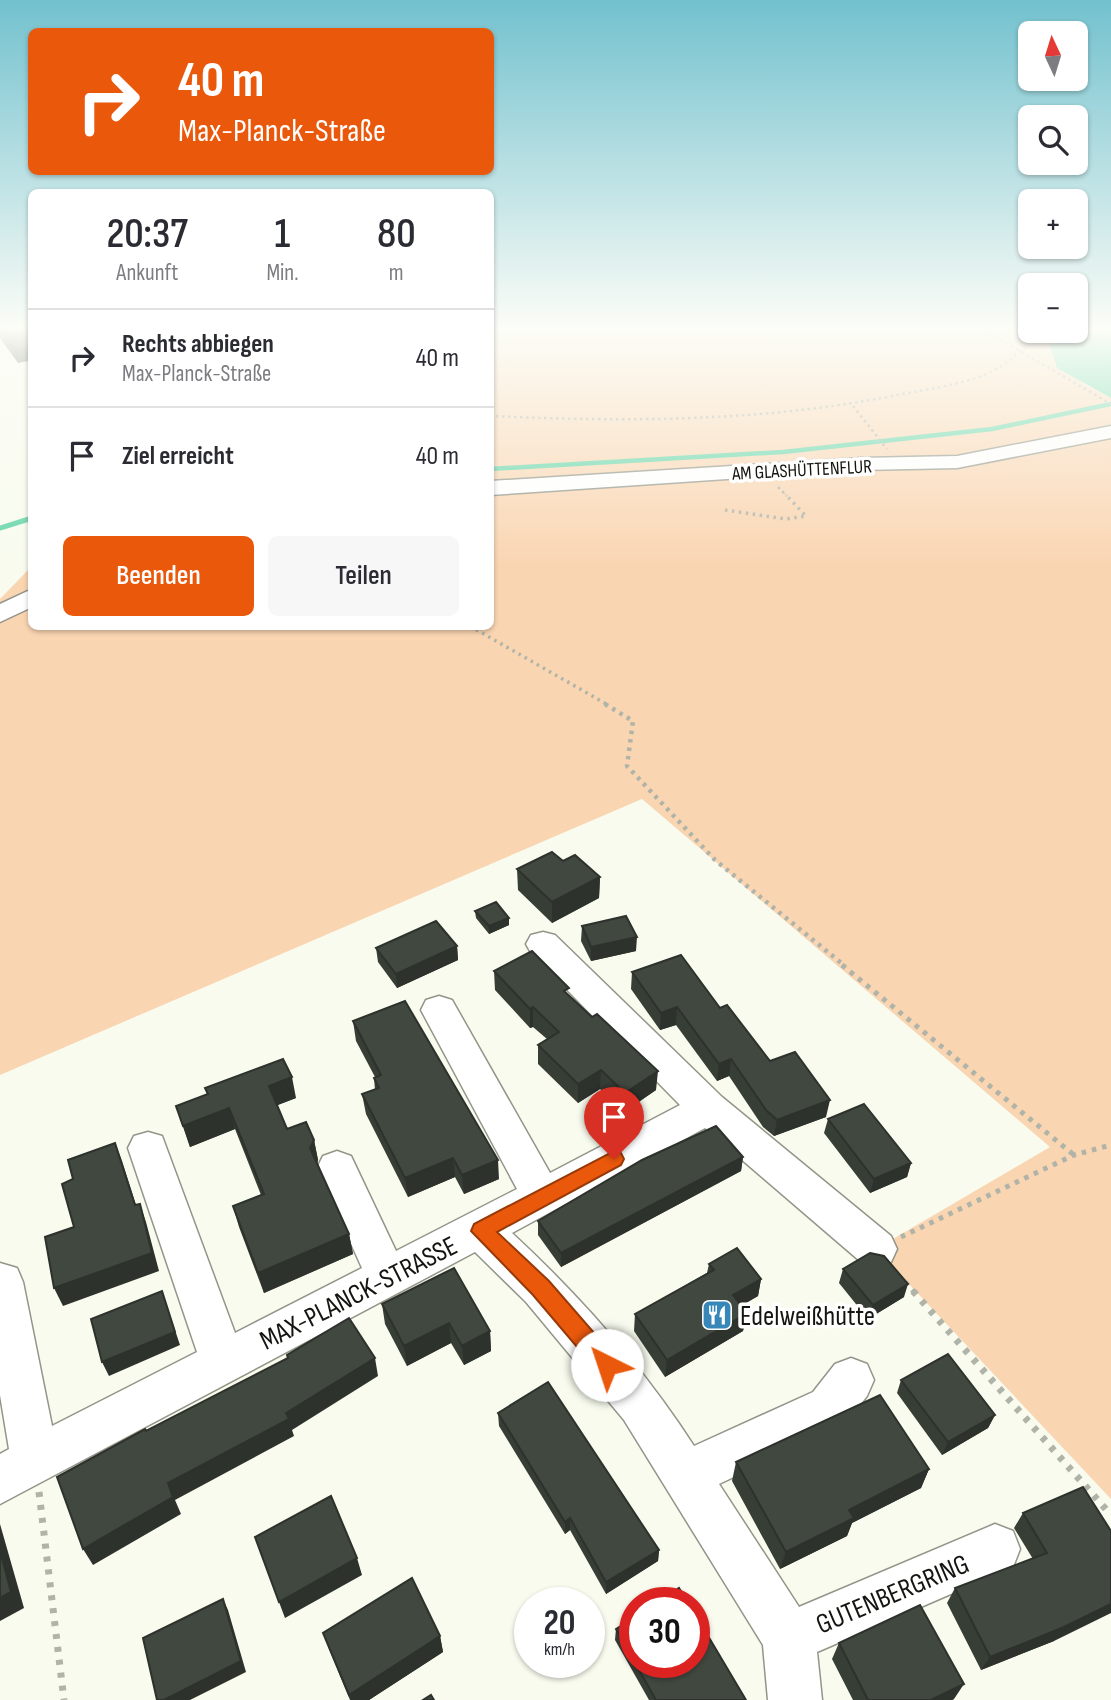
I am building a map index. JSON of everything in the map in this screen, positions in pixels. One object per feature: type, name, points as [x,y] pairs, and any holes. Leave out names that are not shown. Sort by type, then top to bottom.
[{"type":"street","name":"AM GLASHÜTTENFLUR","points":[[494,488],[957,462],[1111,432]]},
{"type":"street","points":[[0,614],[28,598]]},
{"type":"street","points":[[543,944],[708,1108],[876,1249]]},
{"type":"street","points":[[439,1010],[543,1198]]},
{"type":"street","name":"MAX-PLANCK-STRASSE","points":[[18,1470],[386,1275],[481,1231],[708,1108]]},
{"type":"street","points":[[148,1148],[222,1360]]},
{"type":"street","points":[[337,1168],[386,1275]]},
{"type":"street","name":"GUTENBERGRING","points":[[481,1231],[541,1288],[631,1393],[686,1475],[789,1637],[794,1700]]},
{"type":"street","points":[[2,1282],[18,1470]]},
{"type":"street","points":[[686,1475],[830,1408],[852,1380]]},
{"type":"street","name":"GUTENBERGRING","points":[[789,1637],[995,1549]]},
{"type":"path","points":[[494,416],[562,420],[729,415],[835,407]]},
{"type":"path","points":[[854,407],[900,464]]},
{"type":"path","points":[[725,510],[786,519],[806,516],[763,471]]},
{"type":"path","points":[[477,630],[570,681],[633,721],[627,766],[715,860],[1074,1155]]},
{"type":"path","points":[[1111,1145],[1074,1155],[876,1249],[1111,1516]]},
{"type":"path","points":[[18,1470],[64,1700]]},
{"type":"shaded area","points":[[494,407],[1111,407],[1111,1499],[876,1249],[1050,1147],[642,799],[0,1075],[0,599],[28,570],[28,630],[494,630]]},
{"type":"building","points":[[552,852],[563,861],[575,855],[600,877],[552,902],[517,869]]},
{"type":"building","points":[[496,902],[509,918],[489,926],[475,911]]},
{"type":"building","points":[[626,916],[637,937],[591,947],[582,926]]},
{"type":"building","points":[[436,921],[457,946],[396,974],[376,948]]},
{"type":"building","points":[[532,951],[569,988],[564,991],[592,1017],[597,1014],[658,1071],[625,1093],[601,1070],[578,1084],[538,1045],[559,1032],[533,1007],[530,1009],[494,971]]},
{"type":"building","points":[[681,955],[720,1008],[727,1005],[770,1061],[795,1052],[830,1100],[777,1120],[766,1110],[731,1059],[719,1064],[677,1007],[661,1013],[632,972]]},
{"type":"building","points":[[405,1001],[498,1160],[462,1175],[453,1158],[405,1178],[362,1094],[379,1088],[374,1078],[381,1075],[353,1021]]},
{"type":"building","points":[[283,1059],[292,1077],[269,1086],[287,1129],[306,1122],[314,1140],[310,1148],[349,1234],[258,1273],[233,1206],[264,1194],[229,1108],[183,1126],[176,1106],[208,1094],[205,1088]]},
{"type":"building","points":[[864,1104],[911,1163],[874,1179],[828,1119]]},
{"type":"building","points":[[716,1126],[743,1157],[561,1253],[538,1221],[642,1160]]},
{"type":"building","points":[[115,1143],[135,1205],[140,1204],[152,1253],[54,1288],[45,1237],[74,1227],[62,1184],[73,1179],[68,1160]]},
{"type":"building","points":[[737,1248],[761,1279],[733,1295],[747,1313],[667,1360],[635,1314],[714,1270],[709,1264]]},
{"type":"building","points":[[870,1253],[884,1256],[908,1284],[873,1305],[843,1269]]},
{"type":"building","points":[[454,1268],[490,1331],[462,1346],[449,1323],[404,1346],[382,1304]]},
{"type":"building","points":[[162,1291],[175,1332],[102,1362],[91,1319]]},
{"type":"building","points":[[349,1318],[375,1358],[286,1413],[289,1419],[168,1483],[173,1497],[83,1549],[57,1477],[145,1429],[146,1431],[288,1358],[287,1355]]},
{"type":"building","points":[[948,1354],[995,1415],[948,1442],[901,1380]]},
{"type":"building","points":[[548,1382],[659,1550],[606,1582],[570,1518],[565,1522],[498,1413]]},
{"type":"building","points":[[880,1395],[929,1469],[849,1510],[854,1518],[786,1552],[736,1462]]},
{"type":"building","points":[[1083,1487],[1111,1531],[1111,1604],[1064,1627],[990,1657],[955,1588],[1047,1553],[1023,1513]]},
{"type":"building","points":[[331,1496],[357,1558],[279,1602],[255,1537]]},
{"type":"building","points":[[0,1550],[11,1592],[0,1598]]},
{"type":"building","points":[[412,1578],[440,1636],[349,1695],[323,1633]]},
{"type":"building","points":[[223,1599],[241,1661],[164,1700],[157,1700],[143,1638]]},
{"type":"building","points":[[920,1605],[964,1684],[931,1700],[868,1700],[839,1643]]},
{"type":"building","points":[[710,1639],[746,1700],[656,1700],[644,1678],[710,1678]]},
{"type":"waterway","points":[[494,469],[783,452],[992,429],[1095,407]]},
{"type":"waterway","points":[[0,528],[28,519]]},
{"type":"place","name":"Edelweißhütte","points":[[717,1315]]},
{"type":"route","points":[[607,1365],[541,1288],[481,1231],[614,1159]]}]
